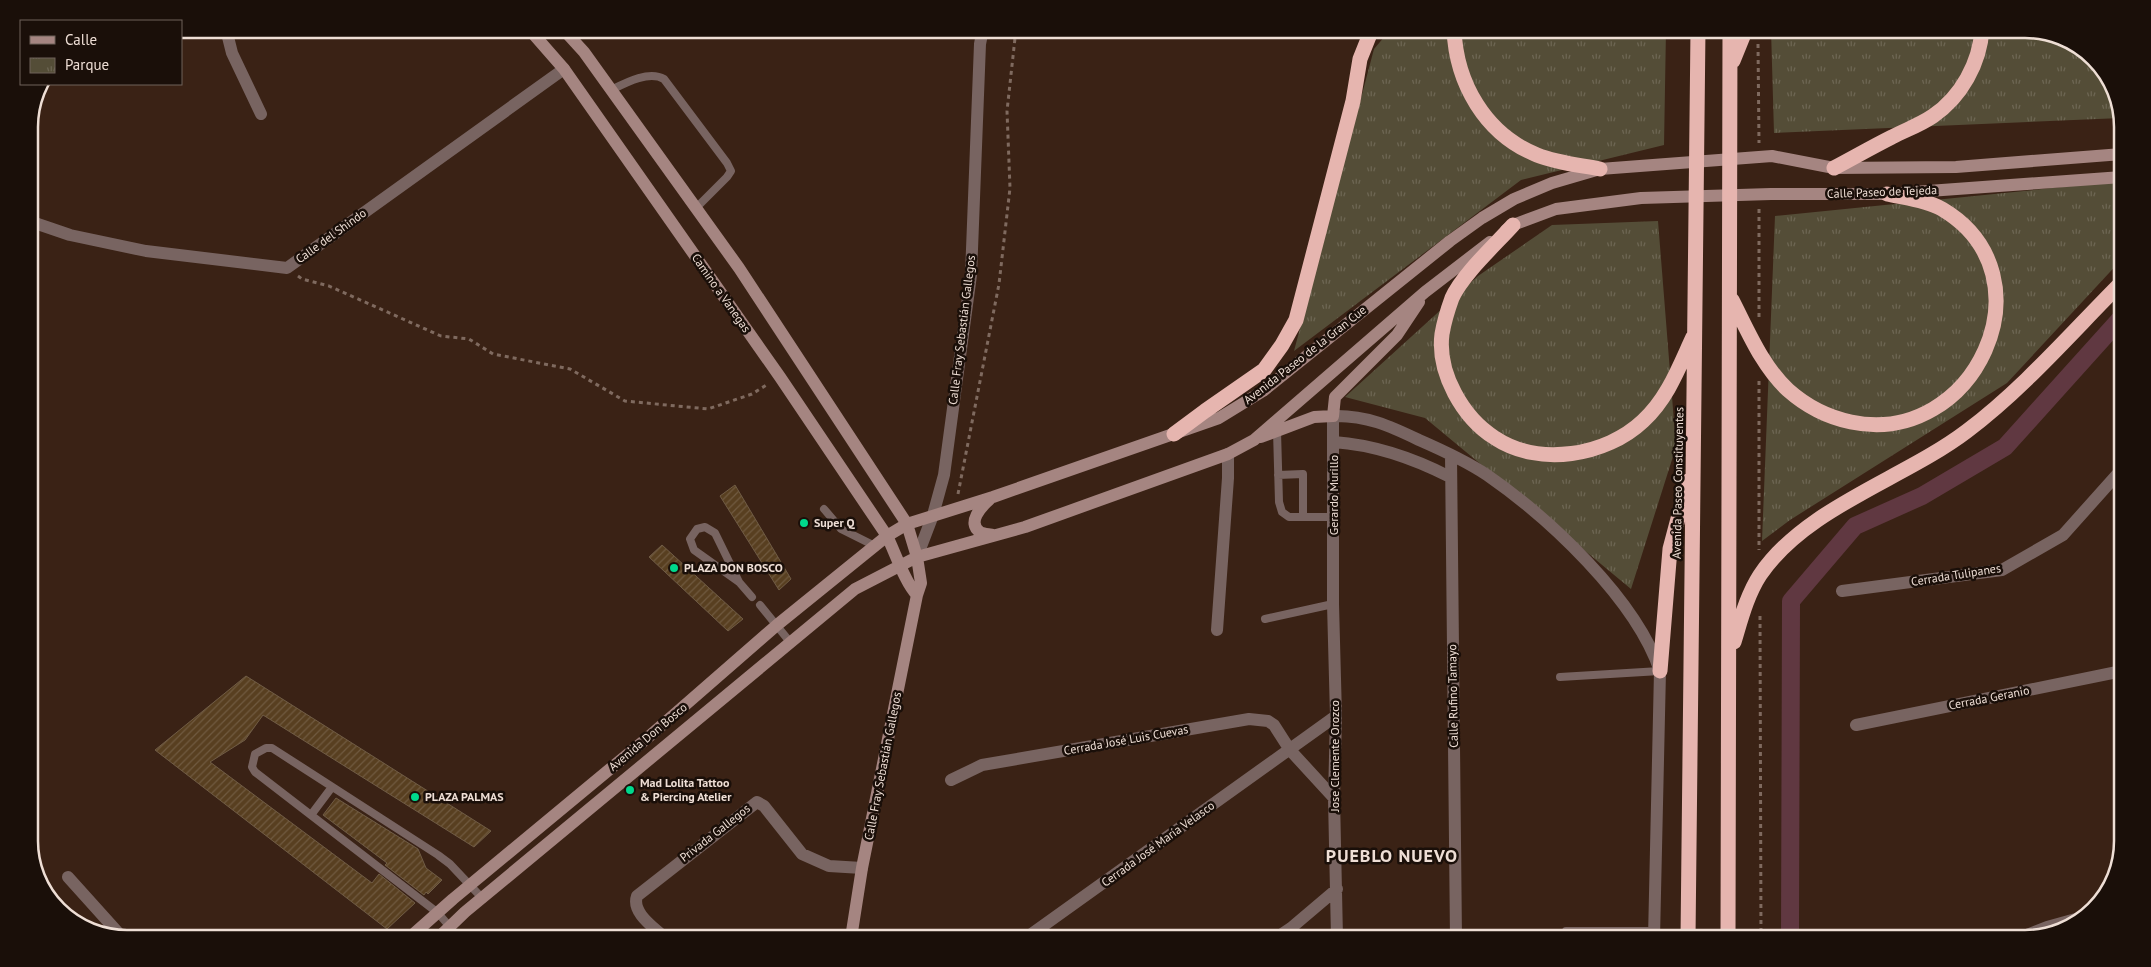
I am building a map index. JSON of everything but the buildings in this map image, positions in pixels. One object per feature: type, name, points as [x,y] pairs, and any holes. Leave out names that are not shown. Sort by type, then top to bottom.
[{"type":"highway","points":[[1174,434],[1264,370],[1282,345],[1296,320],[1353,101],[1360,60],[1369,38]]},
{"type":"highway","points":[[1455,38],[1457,56],[1464,83],[1473,99],[1494,126],[1514,143],[1537,155],[1600,169]]},
{"type":"highway","points":[[1695,38],[1699,46]]},
{"type":"highway","name":"Avenida Paseo Constituyentes","points":[[1688,930],[1699,38]]},
{"type":"highway","points":[[1728,930],[1730,38]]},
{"type":"highway","points":[[1731,67],[1749,38]]},
{"type":"highway","points":[[1834,168],[1920,124],[1945,107],[1964,84],[1978,53],[1980,38]]},
{"type":"highway","points":[[1730,297],[1759,353],[1777,378],[1799,399],[1829,416],[1864,425],[1883,426],[1917,418],[1948,400],[1972,375],[1989,344],[1995,317],[1995,290],[1987,256],[1967,229],[1941,208],[1921,201],[1887,194]]},
{"type":"highway","points":[[1513,225],[1463,281],[1453,296],[1442,336],[1446,370],[1460,402],[1482,428],[1496,439],[1512,447],[1548,454],[1584,452],[1616,440],[1643,422],[1664,398],[1672,385],[1696,331]]},
{"type":"highway","points":[[1729,658],[1746,602],[1759,576],[1788,544],[1815,522],[1942,448],[1983,419],[2017,388],[2113,291]]},
{"type":"highway","points":[[1660,671],[1670,548],[1694,460]]},
{"type":"main road","name":"Camino a Vanegas","points":[[537,38],[564,69],[780,377],[887,536],[901,564]]},
{"type":"main road","points":[[571,38],[584,52],[739,268],[907,524],[917,557]]},
{"type":"main road","name":"Calle Paseo de Tejeda","points":[[1648,165],[1772,156],[1834,168],[1956,167],[2113,155]]},
{"type":"main road","name":"Avenida Paseo de la Gran Cue","points":[[887,536],[907,524],[993,497],[1219,418],[1262,391],[1450,241],[1482,218],[1514,200],[1552,183],[1600,169],[1648,165]]},
{"type":"main road","name":"Calle Paseo de Tejeda","points":[[1513,225],[1556,209],[1641,198],[1770,194],[1887,194],[2113,178]]},
{"type":"main road","points":[[1254,440],[1425,292],[1513,225]]},
{"type":"main road","points":[[917,595],[909,587],[901,564],[917,557],[1025,527],[1228,454],[1254,440],[1314,417],[1333,416],[1335,397],[1397,335],[1425,292]]},
{"type":"main road","points":[[993,497],[979,509],[975,518],[976,527],[980,532],[993,535]]},
{"type":"main road","name":"Avenida Don Bosco","points":[[419,930],[470,885],[645,740],[776,625],[887,536]]},
{"type":"main road","name":"Calle Fray Sebastián Gallegos","points":[[852,930],[862,868],[921,583],[917,557]]},
{"type":"main road","name":"Avenida Don Bosco","points":[[447,930],[465,912],[841,598],[901,564]]},
{"type":"street","points":[[228,38],[232,53],[261,114]]},
{"type":"street","name":"Calle Fray Sebastián Gallegos","points":[[917,557],[933,515],[944,475],[971,275],[981,38]]},
{"type":"street","name":"Calle del Shindo","points":[[38,224],[70,235],[146,251],[287,268],[564,69]]},
{"type":"street","points":[[1333,416],[1365,417],[1451,454],[1486,474],[1522,502],[1570,545],[1616,595],[1635,621],[1656,658],[1660,671],[1654,930]]},
{"type":"street","name":"Gerardo Murillo","points":[[1333,416],[1334,574]]},
{"type":"street","points":[[1334,442],[1378,448],[1422,463],[1450,477]]},
{"type":"street","points":[[1217,630],[1228,454]]},
{"type":"street","name":"Calle Rufino Tamayo","points":[[1451,454],[1456,930]]},
{"type":"street","name":"Cerrada Tulipanes","points":[[1842,591],[2002,570],[2063,535],[2113,478]]},
{"type":"street","name":"Jose Clemente Orozco","points":[[1334,574],[1332,604],[1336,716],[1334,798],[1337,930]]},
{"type":"street","name":"Cerrada Geranio","points":[[1856,725],[2114,673]]},
{"type":"street","name":"Cerrada José María Velasco","points":[[1037,930],[1336,716]]},
{"type":"street","name":"Cerrada José Luis Cuevas","points":[[951,780],[982,765],[1249,719],[1268,721],[1274,725],[1290,750]]},
{"type":"street","points":[[1290,750],[1334,798]]},
{"type":"street","name":"Privada Gallegos","points":[[657,930],[636,907],[637,896],[757,802],[764,806],[802,854],[829,866],[862,868]]},
{"type":"street","points":[[68,877],[114,928]]},
{"type":"street","points":[[1288,930],[1337,889]]},
{"type":"lane","points":[[610,90],[632,79],[660,77],[727,163],[731,171],[727,177],[696,208]]},
{"type":"lane","points":[[1277,432],[1279,502],[1282,512],[1289,517],[1333,517]]},
{"type":"lane","points":[[1278,475],[1303,474],[1304,517]]},
{"type":"lane","points":[[824,508],[841,529],[875,546]]},
{"type":"lane","points":[[739,582],[715,533],[705,527],[697,529],[690,539],[694,550],[739,582],[752,596]]},
{"type":"lane","points":[[1265,619],[1332,604]]},
{"type":"lane","points":[[760,605],[790,642]]},
{"type":"lane","points":[[1560,677],[1660,671]]},
{"type":"lane","points":[[450,927],[438,913],[255,772],[252,767],[255,754],[266,748],[272,748],[438,855],[482,899]]},
{"type":"lane","points":[[310,815],[332,787]]},
{"type":"path","points":[[955,509],[966,444],[986,356],[999,284],[1010,188],[1007,111],[1015,38]]},
{"type":"path","points":[[1752,38],[1759,146]]},
{"type":"path","points":[[1759,205],[1759,323]]},
{"type":"path","points":[[287,268],[302,279],[329,286],[440,336],[469,339],[493,354],[570,369],[625,401],[708,409],[752,394],[780,377]]},
{"type":"path","points":[[1759,353],[1759,576]]},
{"type":"path","points":[[1760,615],[1760,930]]},
{"type":"green space","points":[[1383,38],[1666,38],[1664,145],[1521,180],[1294,351],[1374,49]]},
{"type":"green space","points":[[1771,38],[2042,39],[2069,49],[2091,68],[2109,98],[2113,118],[1774,133]]},
{"type":"green space","points":[[2113,182],[2113,268],[2007,383],[1790,520],[1762,541],[1775,216]]},
{"type":"green space","points":[[1658,221],[1676,447],[1631,589],[1425,418],[1345,397],[1478,276],[1552,225]]},
{"type":"waterway","points":[[1790,930],[1791,601],[1855,526],[1922,496],[2005,447],[2113,327]]},
{"type":"place","name":"Super Q","points":[[804,523]]},
{"type":"place","name":"PLAZA DON BOSCO","points":[[674,568]]},
{"type":"place","name":"Mad Lolita Tattoo & Piercing Atelier","points":[[630,790]]},
{"type":"place","name":"PLAZA PALMAS","points":[[415,797]]},
{"type":"district","name":"PUEBLO NUEVO","points":[[1392,856]]}]
